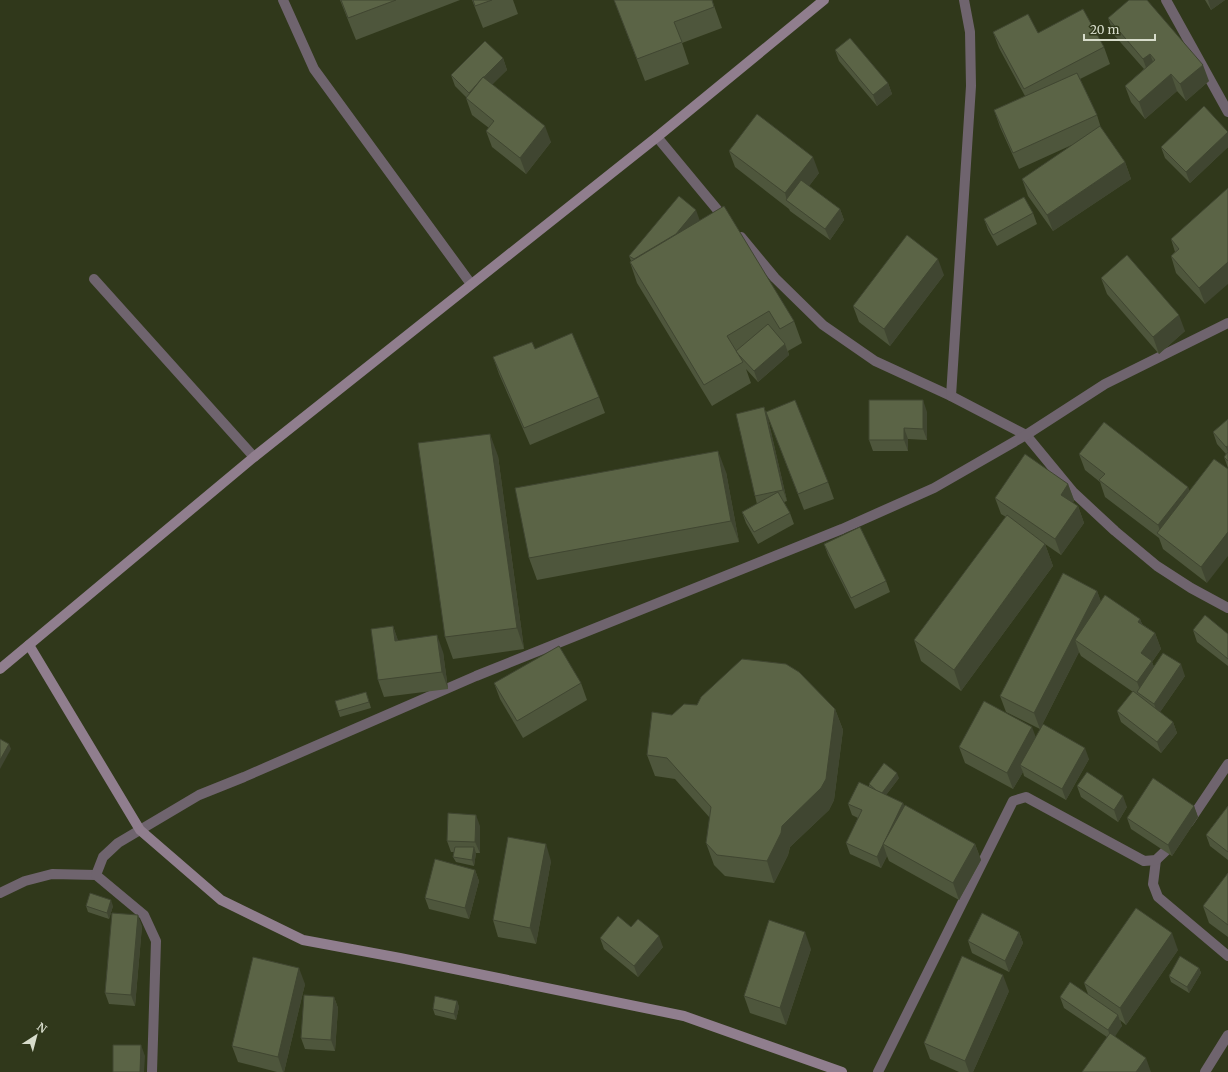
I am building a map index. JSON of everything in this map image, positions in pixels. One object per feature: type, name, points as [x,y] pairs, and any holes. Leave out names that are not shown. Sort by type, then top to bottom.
[{"type":"main road","points":[[0,669],[254,457],[657,137],[824,0]]},
{"type":"main road","points":[[29,645],[140,830],[221,900],[303,940],[400,958],[684,1016],[842,1072]]},
{"type":"street","points":[[283,0],[314,69],[471,284]]},
{"type":"street","points":[[951,396],[972,86],[970,32],[964,0]]},
{"type":"street","points":[[1166,0],[1228,112]]},
{"type":"street","points":[[657,137],[775,278],[824,325],[875,362],[951,396],[1026,436],[1073,492],[1115,531],[1157,566],[1191,588],[1228,608]]},
{"type":"street","points":[[94,279],[254,457]]},
{"type":"street","points":[[96,874],[103,857],[118,843],[199,795],[244,777],[476,676],[863,519],[934,488],[1026,436],[1105,384],[1228,323]]},
{"type":"street","points":[[878,1072],[1013,801],[1026,797],[1144,861],[1156,860],[1174,844],[1228,764]]},
{"type":"street","points":[[1156,860],[1153,884],[1158,897],[1228,956]]},
{"type":"street","points":[[0,893],[25,881],[52,874],[96,874],[144,915],[156,941],[152,1072]]},
{"type":"street","points":[[1205,1072],[1228,1035]]},
{"type":"building","points":[[341,0],[396,0],[348,18]]},
{"type":"building","points":[[473,0],[492,0],[475,6]]},
{"type":"building","points":[[614,0],[712,0],[714,7],[674,22],[682,42],[637,59]]},
{"type":"building","points":[[1129,0],[1147,0],[1203,65],[1180,84],[1171,74],[1139,102],[1125,86],[1155,60],[1150,54],[1143,59],[1108,18]]},
{"type":"building","points":[[1083,9],[1104,47],[1024,89],[993,32],[1028,14],[1038,33]]},
{"type":"building","points":[[850,38],[888,83],[873,95],[835,50]]},
{"type":"building","points":[[485,41],[503,58],[469,93],[451,75]]},
{"type":"building","points":[[1077,73],[1097,115],[1013,153],[994,110]]},
{"type":"building","points":[[483,77],[545,126],[520,158],[486,131],[494,121],[466,98]]},
{"type":"building","points":[[1204,106],[1228,132],[1186,172],[1161,147]]},
{"type":"building","points":[[757,114],[813,157],[785,193],[729,151]]},
{"type":"building","points":[[1100,126],[1125,162],[1047,215],[1022,179]]},
{"type":"building","points":[[801,180],[840,209],[825,229],[786,200]]},
{"type":"building","points":[[1228,188],[1228,262],[1199,288],[1171,256],[1179,249],[1171,239]]},
{"type":"building","points":[[679,196],[696,210],[676,234],[634,259],[629,256]]},
{"type":"building","points":[[1024,197],[1033,213],[993,235],[984,219]]},
{"type":"building","points":[[724,206],[794,321],[780,329],[769,311],[727,336],[743,362],[704,385],[630,262]]},
{"type":"building","points":[[907,235],[938,259],[884,329],[853,306]]},
{"type":"building","points":[[1127,255],[1179,315],[1153,337],[1101,278]]},
{"type":"building","points":[[768,324],[785,344],[754,371],[736,351]]},
{"type":"building","points":[[572,333],[599,397],[524,428],[493,357],[532,342],[535,349]]},
{"type":"building","points":[[795,400],[828,482],[798,494],[766,412]]},
{"type":"building","points":[[869,400],[923,400],[923,429],[904,428],[904,440],[869,440]]},
{"type":"building","points":[[764,407],[783,490],[755,496],[736,414]]},
{"type":"building","points":[[1228,419],[1228,446],[1226,447],[1213,432]]},
{"type":"building","points":[[1104,422],[1188,487],[1158,525],[1099,480],[1105,474],[1079,454]]},
{"type":"building","points":[[490,434],[517,628],[445,637],[418,443]]},
{"type":"building","points":[[718,451],[731,521],[529,558],[515,488]]},
{"type":"building","points":[[1228,452],[1228,461],[1224,457]]},
{"type":"building","points":[[1025,454],[1068,484],[1061,495],[1078,506],[1055,539],[995,498]]},
{"type":"building","points":[[1214,459],[1228,469],[1228,532],[1201,567],[1157,533]]},
{"type":"building","points":[[778,492],[790,513],[754,532],[742,512]]},
{"type":"building","points":[[1007,515],[1045,544],[954,670],[914,640]]},
{"type":"building","points":[[860,527],[886,581],[851,598],[824,544]]},
{"type":"building","points":[[1063,573],[1097,591],[1034,713],[1000,696]]},
{"type":"building","points":[[1105,595],[1140,619],[1138,622],[1155,633],[1141,653],[1152,661],[1137,682],[1075,640]]},
{"type":"building","points":[[1205,615],[1228,634],[1228,659],[1193,630]]},
{"type":"building","points":[[393,626],[395,641],[437,635],[442,672],[378,680],[371,629]]},
{"type":"building","points":[[559,646],[581,683],[517,721],[494,683]]},
{"type":"building","points":[[1163,653],[1181,664],[1154,704],[1137,692]]},
{"type":"building","points":[[742,659],[786,664],[799,672],[835,709],[826,779],[821,788],[782,826],[781,833],[767,861],[717,855],[706,843],[711,807],[667,758],[647,755],[652,712],[672,715],[684,704],[697,705],[701,697]]},
{"type":"building","points":[[1133,691],[1173,722],[1157,742],[1117,711]]},
{"type":"building","points":[[366,692],[369,702],[338,711],[335,701]]},
{"type":"building","points":[[984,701],[1032,727],[1007,773],[959,747]]},
{"type":"building","points":[[1043,724],[1085,748],[1062,789],[1020,765]]},
{"type":"building","points":[[0,739],[9,744],[0,760]]},
{"type":"building","points":[[884,763],[897,773],[882,793],[877,791],[869,784]]},
{"type":"building","points":[[1087,772],[1123,796],[1114,810],[1077,786]]},
{"type":"building","points":[[1153,778],[1194,806],[1168,845],[1127,818]]},
{"type":"building","points":[[859,782],[903,803],[877,857],[846,843],[862,810],[848,804]]},
{"type":"building","points":[[905,805],[975,844],[953,883],[883,844]]},
{"type":"building","points":[[1228,806],[1228,852],[1206,835]]},
{"type":"building","points":[[448,813],[476,815],[475,842],[447,841]]},
{"type":"building","points":[[508,837],[546,844],[530,928],[493,920]]},
{"type":"building","points":[[455,847],[474,847],[472,860],[453,857]]},
{"type":"building","points":[[435,859],[475,870],[465,908],[425,898]]},
{"type":"building","points":[[1228,873],[1228,925],[1203,906]]},
{"type":"building","points":[[90,893],[111,900],[107,913],[86,906]]},
{"type":"building","points":[[1136,908],[1172,933],[1120,1008],[1084,983]]},
{"type":"building","points":[[112,913],[138,915],[131,995],[105,993]]},
{"type":"building","points":[[982,913],[1019,932],[1005,961],[968,941]]},
{"type":"building","points":[[618,916],[631,927],[638,919],[659,936],[634,966],[600,938]]},
{"type":"building","points":[[769,920],[805,932],[780,1008],[744,996]]},
{"type":"building","points":[[962,956],[1003,975],[965,1061],[924,1043]]},
{"type":"building","points":[[1180,956],[1199,968],[1187,987],[1169,976]]},
{"type":"building","points":[[253,957],[299,968],[278,1057],[232,1046]]},
{"type":"building","points":[[1070,982],[1118,1015],[1108,1030],[1060,997]]},
{"type":"building","points":[[304,995],[334,997],[331,1040],[301,1038]]},
{"type":"building","points":[[435,996],[457,1001],[454,1014],[433,1009]]},
{"type":"building","points":[[1110,1033],[1146,1058],[1136,1072],[1082,1072]]},
{"type":"building","points":[[113,1045],[141,1045],[140,1072],[113,1072]]}]
